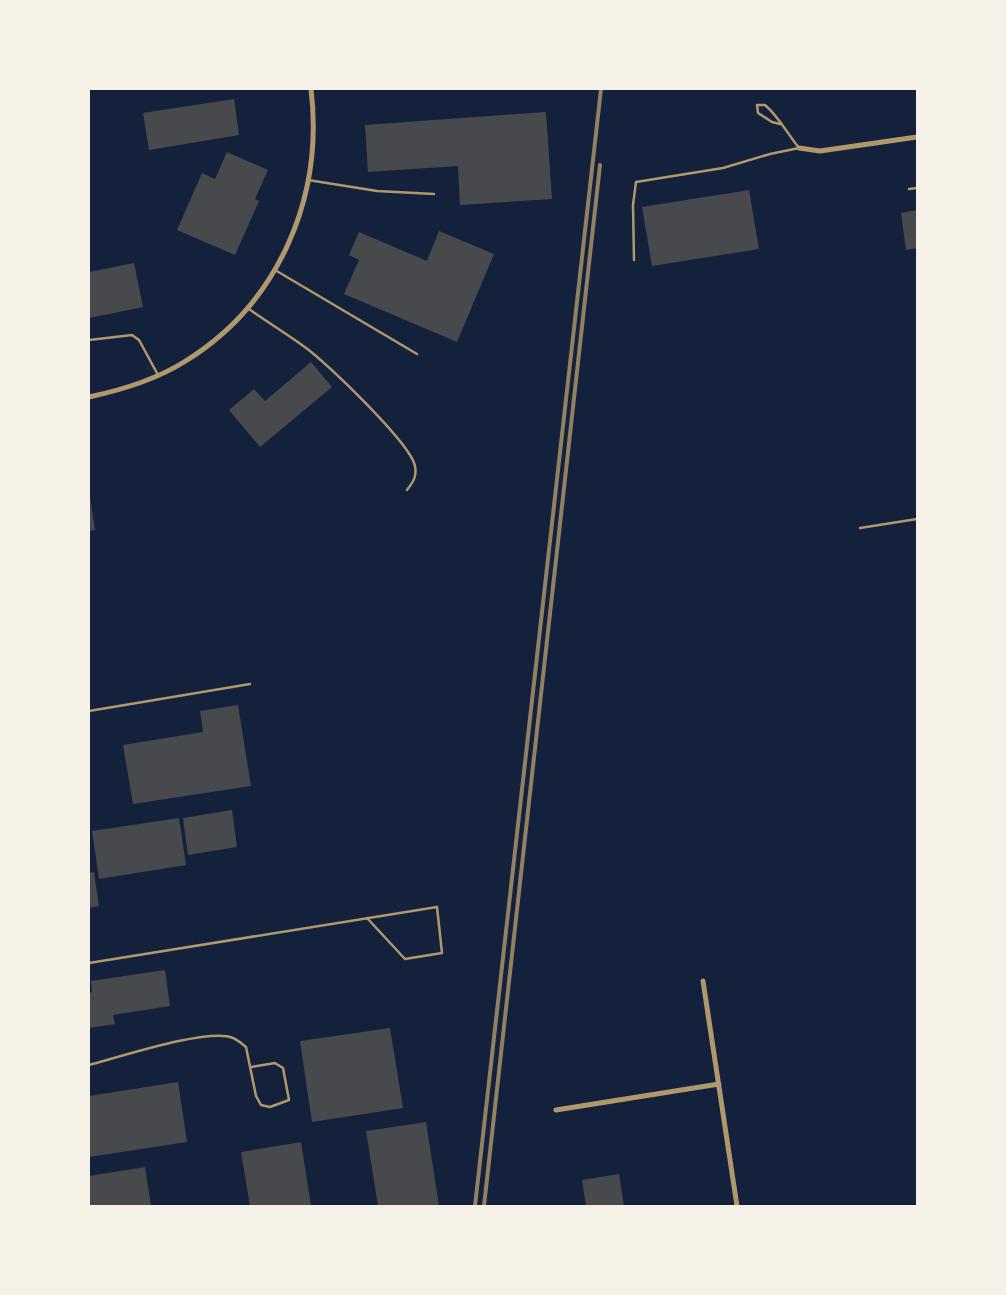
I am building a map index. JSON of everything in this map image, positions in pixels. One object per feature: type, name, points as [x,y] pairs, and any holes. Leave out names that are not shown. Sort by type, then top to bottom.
[{"type":"street","points":[[89,397],[115,391],[158,375],[184,362],[214,341],[247,308],[275,270],[294,230],[308,180],[314,136],[311,89]]},
{"type":"street","points":[[799,148],[820,151],[917,138]]},
{"type":"street","points":[[703,981],[737,1206]]},
{"type":"street","points":[[556,1110],[719,1084]]},
{"type":"lane","points":[[634,260],[633,205],[636,182],[723,168],[799,148],[780,124],[778,116],[765,104],[758,105],[758,112],[772,122],[780,124]]},
{"type":"lane","points":[[308,180],[377,191],[434,194]]},
{"type":"lane","points":[[909,189],[917,188]]},
{"type":"lane","points":[[275,270],[417,354]]},
{"type":"lane","points":[[247,308],[307,348],[382,419],[410,455],[415,466],[415,479],[407,490]]},
{"type":"lane","points":[[89,340],[132,335],[139,340],[158,375]]},
{"type":"lane","points":[[860,528],[917,519]]},
{"type":"lane","points":[[89,711],[250,684]]},
{"type":"lane","points":[[89,963],[367,918],[437,907],[442,952],[405,959],[367,918]]},
{"type":"lane","points":[[89,1065],[167,1043],[216,1036],[232,1038],[246,1047],[252,1067],[256,1096],[261,1105],[270,1107],[289,1100],[283,1068],[275,1064],[252,1067]]},
{"type":"building","points":[[234,99],[239,135],[149,150],[143,113]]},
{"type":"building","points":[[546,112],[552,199],[460,205],[458,166],[368,172],[365,125]]},
{"type":"building","points":[[227,152],[268,170],[255,199],[259,201],[235,255],[177,230],[202,173],[215,179]]},
{"type":"building","points":[[749,190],[759,249],[652,266],[642,207]]},
{"type":"building","points":[[917,210],[917,248],[906,250],[901,213]]},
{"type":"building","points":[[439,231],[494,254],[457,342],[344,294],[359,260],[349,255],[359,232],[427,261]]},
{"type":"building","points":[[134,263],[143,307],[89,318],[89,272]]},
{"type":"building","points":[[311,362],[332,387],[260,447],[229,410],[254,389],[265,401]]},
{"type":"building","points":[[89,497],[95,530],[89,531]]},
{"type":"building","points":[[238,705],[251,786],[133,804],[123,745],[203,732],[200,711]]},
{"type":"building","points":[[232,810],[237,847],[188,855],[183,818]]},
{"type":"building","points":[[179,818],[186,865],[99,879],[92,831]]},
{"type":"building","points":[[94,872],[99,906],[89,908],[89,873]]},
{"type":"building","points":[[165,970],[170,1006],[113,1015],[115,1024],[89,1028],[91,981]]},
{"type":"building","points":[[390,1028],[403,1108],[312,1122],[300,1041]]},
{"type":"building","points":[[178,1082],[187,1142],[89,1157],[89,1096]]},
{"type":"building","points":[[426,1122],[439,1206],[378,1206],[366,1131]]},
{"type":"building","points":[[301,1142],[311,1206],[250,1206],[241,1152]]},
{"type":"building","points":[[145,1167],[151,1206],[89,1206],[89,1176]]},
{"type":"building","points":[[619,1174],[624,1206],[586,1206],[582,1180]]},
{"type":"railway","points":[[475,1206],[601,89]]},
{"type":"railway","points":[[484,1206],[600,165]]}]
